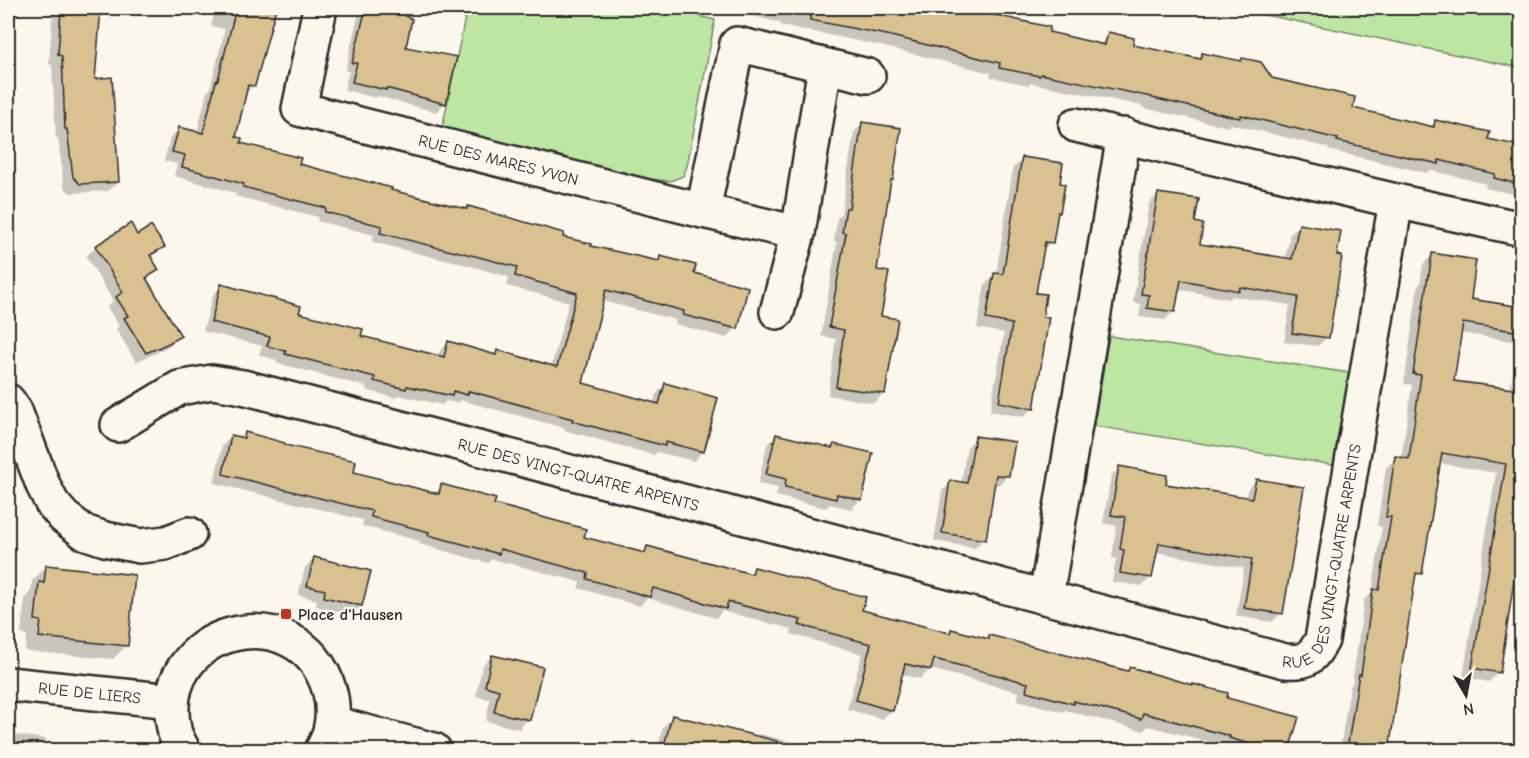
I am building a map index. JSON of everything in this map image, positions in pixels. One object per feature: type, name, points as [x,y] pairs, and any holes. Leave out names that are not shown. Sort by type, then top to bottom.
[{"type":"street","name":"RUE DES MARES YVON","points":[[320,8],[299,109],[798,233]]},
{"type":"street","points":[[703,211],[737,44],[868,76]]},
{"type":"street","points":[[777,312],[798,233],[825,66]]},
{"type":"street","points":[[1076,125],[1521,229]]},
{"type":"street","points":[[1046,597],[1124,135]]},
{"type":"street","name":"RUE DES VINGT-QUATRE ARPENTS","points":[[118,425],[179,388],[212,382],[243,387],[1285,661],[1300,662],[1314,655],[1322,640],[1396,201]]},
{"type":"street","points":[[8,401],[15,411],[43,486],[52,503],[70,522],[84,532],[140,546],[166,543],[189,534]]},
{"type":"street","points":[[183,750],[174,730],[172,701],[178,680],[189,661],[204,646],[224,636],[247,631],[271,633],[293,642],[311,656],[325,676],[332,699],[327,737],[434,750]]},
{"type":"street","name":"RUE DE LIERS","points":[[8,684],[172,701]]},
{"type":"green space","points":[[467,8],[665,8],[715,20],[687,166],[683,176],[670,181],[651,179],[442,129]]},
{"type":"green space","points":[[1232,8],[1521,8],[1521,68]]},
{"type":"green space","points":[[1109,336],[1349,373],[1334,465],[1094,426]]},
{"type":"building","points":[[61,8],[101,8],[95,79],[112,77],[119,182],[80,184],[73,177],[67,129],[65,129],[62,56],[58,55]]},
{"type":"building","points":[[236,8],[276,8],[255,86],[248,85],[236,137],[242,138],[241,143],[301,158],[299,164],[392,188],[391,190],[467,209],[468,206],[564,233],[563,237],[592,244],[591,246],[659,261],[660,256],[696,265],[694,273],[748,287],[738,329],[683,315],[684,311],[606,290],[583,383],[659,404],[665,383],[718,398],[704,452],[665,442],[665,446],[469,391],[467,395],[453,391],[452,396],[407,386],[406,389],[374,381],[375,377],[285,354],[286,351],[267,346],[270,337],[211,322],[221,284],[301,306],[299,313],[363,329],[361,336],[444,357],[448,341],[496,355],[497,350],[557,367],[577,293],[515,276],[517,267],[380,233],[382,226],[325,212],[326,208],[243,187],[244,184],[182,167],[185,155],[172,152],[179,127],[203,133]]},
{"type":"building","points":[[366,8],[408,8],[405,16],[412,19],[406,47],[457,57],[446,104],[386,88],[386,90],[352,82],[357,63],[352,63]]},
{"type":"building","points":[[811,8],[976,8],[976,11],[1050,27],[1049,32],[1105,45],[1108,32],[1134,38],[1133,45],[1201,59],[1202,53],[1241,61],[1242,58],[1261,62],[1272,78],[1355,97],[1353,108],[1434,127],[1435,120],[1490,132],[1488,139],[1521,146],[1521,185],[1494,178],[1495,174],[1439,160],[1439,164],[1337,141],[1338,139],[1241,115],[1240,118],[1152,97],[1041,74],[1040,76],[999,68],[1000,63],[887,35],[810,20]]},
{"type":"building","points":[[862,122],[901,128],[877,270],[889,272],[881,316],[898,319],[885,394],[836,387],[844,330],[829,327],[846,233],[842,232],[846,208],[849,208]]},
{"type":"building","points":[[1022,157],[1063,163],[1060,183],[1065,184],[1053,243],[1045,242],[1036,293],[1046,294],[1043,317],[1049,317],[1034,409],[999,402],[1012,324],[986,319],[994,273],[1003,274]]},
{"type":"building","points":[[1158,193],[1199,199],[1195,222],[1203,224],[1200,244],[1292,259],[1299,224],[1341,231],[1337,255],[1342,256],[1329,338],[1292,333],[1298,297],[1240,287],[1239,291],[1181,280],[1175,312],[1147,308],[1149,295],[1141,294]]},
{"type":"building","points":[[131,223],[137,235],[151,226],[165,247],[150,255],[159,270],[146,278],[181,336],[146,353],[124,318],[128,316],[116,297],[123,292],[95,246]]},
{"type":"building","points":[[1432,253],[1476,260],[1471,299],[1521,307],[1521,332],[1463,323],[1454,381],[1521,390],[1521,534],[1500,673],[1472,668],[1506,464],[1442,453],[1422,574],[1416,573],[1389,750],[1347,750],[1359,674],[1361,675],[1373,589],[1379,590],[1391,517],[1386,517],[1395,456],[1409,459],[1421,375],[1413,374]]},
{"type":"building","points":[[245,432],[285,443],[285,445],[356,461],[354,472],[439,494],[441,484],[496,499],[494,504],[586,529],[584,537],[645,553],[647,546],[752,574],[754,567],[866,597],[862,610],[950,633],[951,629],[989,639],[989,635],[1128,671],[1130,667],[1228,693],[1227,698],[1299,717],[1289,750],[1259,750],[1260,747],[1229,738],[1230,736],[1143,713],[1141,719],[1026,691],[1028,683],[934,659],[931,670],[905,664],[893,711],[856,700],[871,644],[799,625],[801,620],[728,602],[726,609],[653,588],[650,597],[587,579],[588,573],[500,549],[499,554],[428,535],[429,532],[371,517],[372,511],[223,474],[231,435],[244,438]]},
{"type":"building","points":[[776,434],[832,448],[834,444],[873,453],[862,500],[837,494],[836,499],[785,487],[786,479],[766,474]]},
{"type":"building","points":[[975,436],[1015,442],[1009,476],[996,475],[986,540],[942,533],[950,480],[967,483]]},
{"type":"building","points":[[1119,466],[1167,475],[1166,484],[1252,498],[1256,479],[1304,487],[1283,614],[1244,608],[1252,559],[1159,543],[1152,578],[1120,573],[1124,550],[1120,549],[1125,517],[1111,515]]},
{"type":"building","points":[[314,557],[371,571],[362,606],[324,597],[325,590],[307,586]]},
{"type":"building","points":[[46,565],[135,575],[128,646],[39,637],[41,621],[35,620],[39,582],[44,583]]},
{"type":"building","points":[[492,655],[543,667],[530,720],[494,712],[499,690],[485,686]]},
{"type":"building","points":[[672,715],[777,741],[776,750],[663,750]]},
{"type":"place","name":"Place d'Hausen","points":[[286,614]]}]
